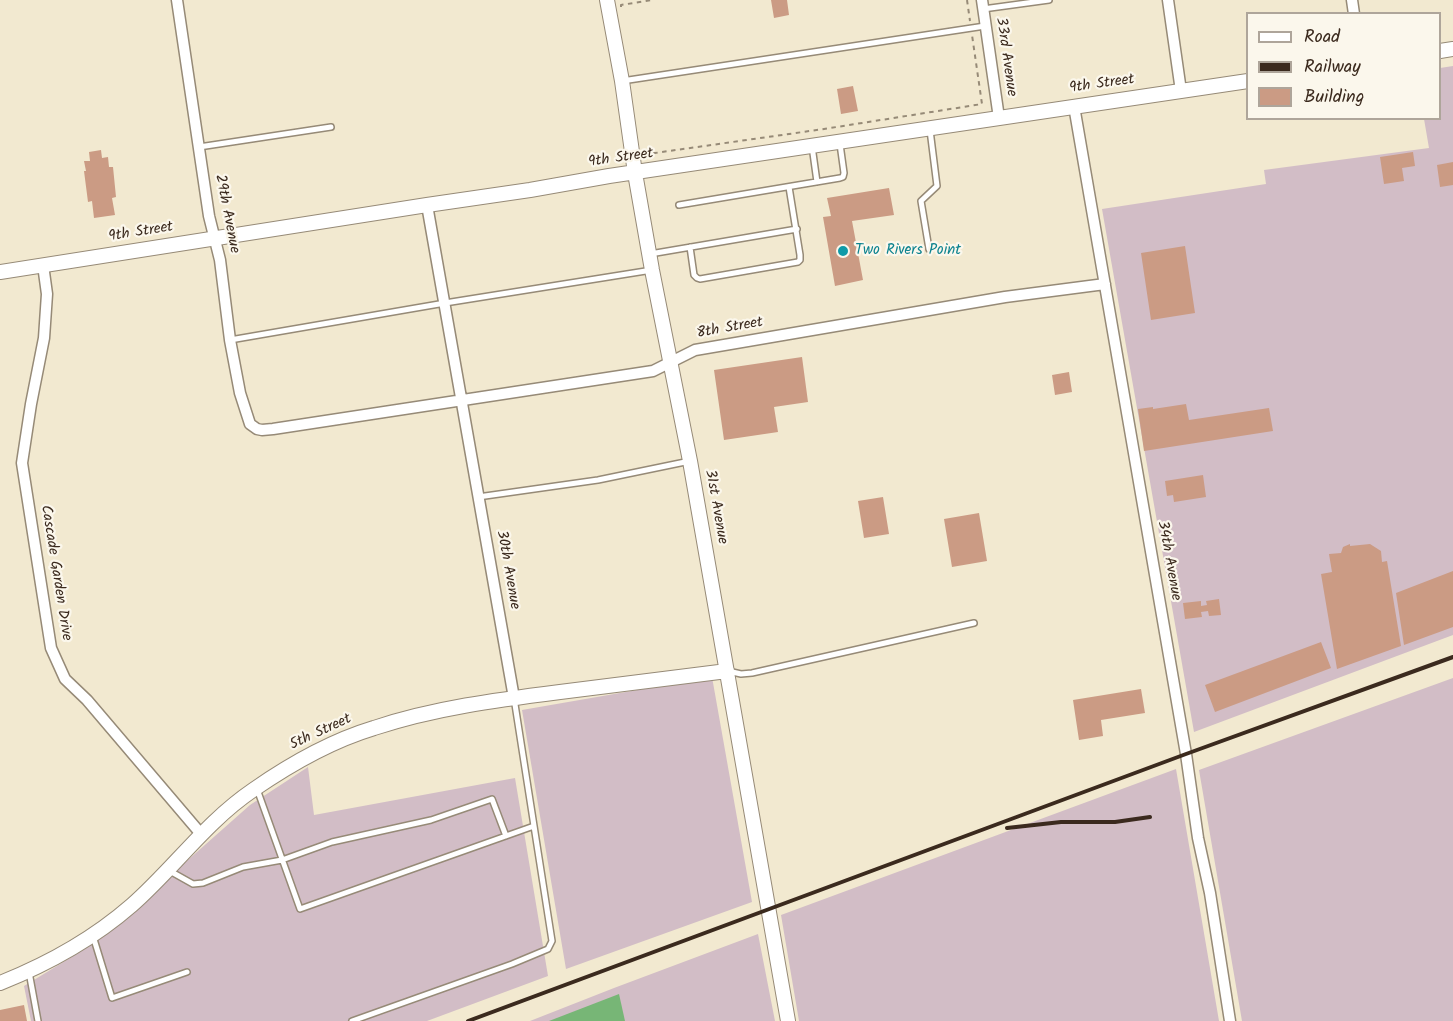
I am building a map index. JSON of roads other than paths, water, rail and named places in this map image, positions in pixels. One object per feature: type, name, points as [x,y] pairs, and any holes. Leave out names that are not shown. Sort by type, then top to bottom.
[{"type":"street","name":"29th Avenue","points":[[177,0],[209,216],[220,260],[230,339],[240,393],[250,424],[257,429]]},
{"type":"street","name":"31st Avenue","points":[[607,0],[652,270],[690,461],[788,1021]]},
{"type":"street","points":[[1168,0],[1181,91]]},
{"type":"street","name":"33rd Avenue","points":[[982,5],[999,118]]},
{"type":"street","name":"9th Street","points":[[0,272],[1246,81]]},
{"type":"street","name":"34th Avenue","points":[[1074,106],[1186,754],[1198,838],[1210,892],[1230,1021]]},
{"type":"street","name":"30th Avenue","points":[[428,205],[514,698]]},
{"type":"street","name":"Cascade Garden Drive","points":[[43,265],[47,294],[44,338],[22,463],[51,648],[65,679],[87,700],[201,834]]},
{"type":"street","name":"8th Street","points":[[257,429],[273,429],[653,371],[695,350],[1005,297],[1105,284]]},
{"type":"street","name":"5th Street","points":[[0,983],[29,972],[62,955],[93,935],[132,905],[212,822],[256,788],[306,757],[371,728],[438,711],[514,698],[727,671]]},
{"type":"lane","points":[[982,5],[1049,0]]},
{"type":"lane","points":[[622,81],[985,26]]},
{"type":"lane","points":[[199,147],[331,127]]},
{"type":"lane","points":[[929,249],[921,201],[937,186],[930,128]]},
{"type":"lane","points":[[679,205],[843,177],[840,142]]},
{"type":"lane","points":[[812,146],[817,182]]},
{"type":"lane","points":[[690,247],[694,275],[700,279],[798,262],[801,260],[789,187]]},
{"type":"lane","points":[[650,254],[797,229]]},
{"type":"lane","points":[[230,339],[652,270]]},
{"type":"lane","points":[[478,497],[598,480],[690,461]]},
{"type":"lane","points":[[727,671],[741,674],[752,673],[974,623]]},
{"type":"lane","name":"30th Avenue","points":[[352,1021],[548,949],[552,941],[514,698]]},
{"type":"lane","points":[[256,788],[300,909],[534,826]]},
{"type":"lane","points":[[168,870],[193,884],[203,883],[243,867],[282,860],[332,842],[431,820],[492,799],[506,836]]},
{"type":"lane","points":[[93,935],[112,998],[187,972]]},
{"type":"lane","points":[[29,972],[38,1021]]},
{"type":"railway","points":[[468,1021],[1453,657]]},
{"type":"railway","points":[[1007,828],[1061,822],[1115,822],[1150,817]]},
{"type":"place","name":"Two Rivers Point","points":[[843,251]]}]
